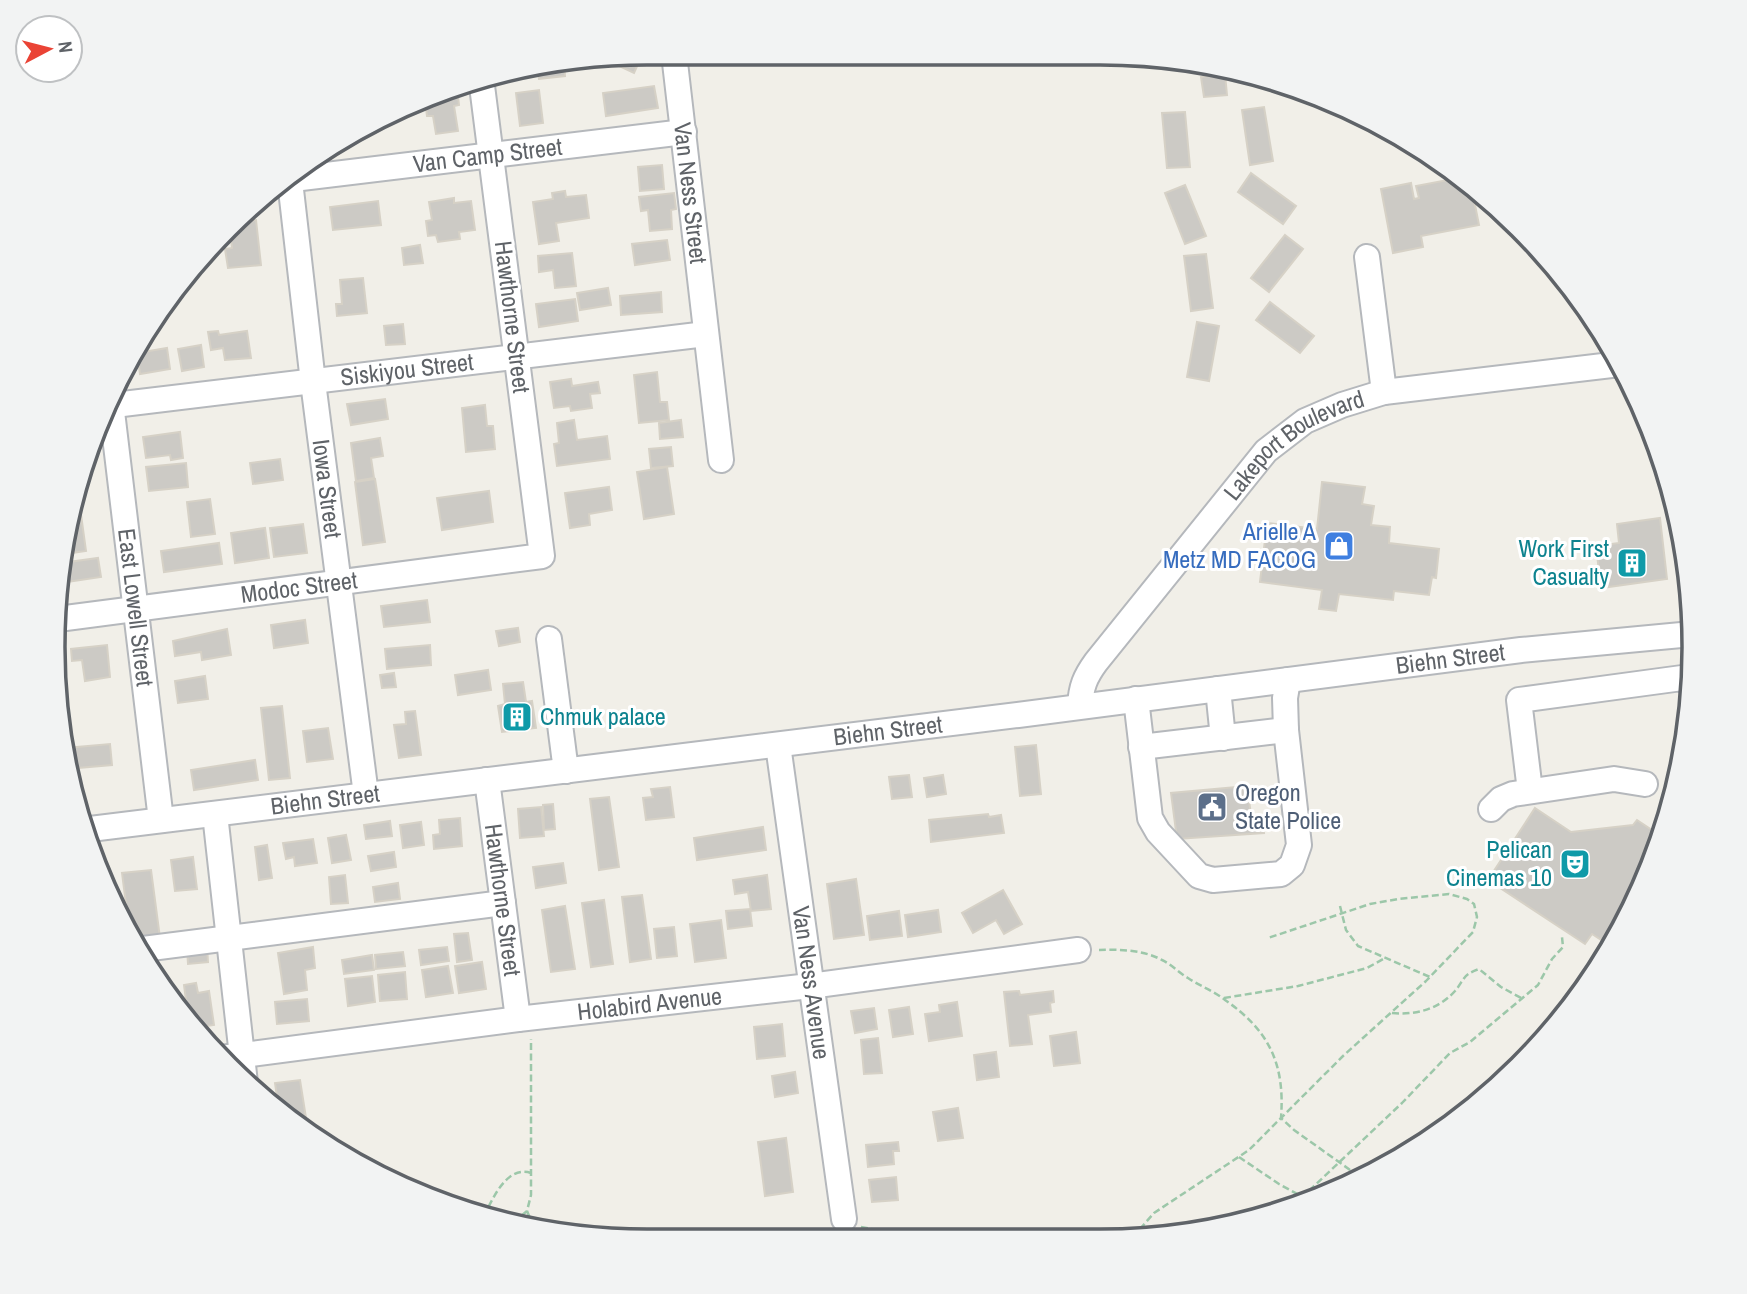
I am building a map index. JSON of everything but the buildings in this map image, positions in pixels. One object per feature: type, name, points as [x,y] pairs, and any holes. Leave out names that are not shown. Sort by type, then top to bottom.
[{"type":"street","name":"Van Ness Street","points":[[675,65],[706,334]]},
{"type":"street","name":"Hawthorne Street","points":[[482,89],[542,556]]},
{"type":"street","name":"Van Camp Street","points":[[302,179],[491,153],[684,132]]},
{"type":"street","name":"Iowa Street","points":[[293,185],[313,382],[366,795]]},
{"type":"street","points":[[1367,257],[1384,392]]},
{"type":"street","name":"Siskiyou Street","points":[[120,401],[313,382],[706,334]]},
{"type":"street","points":[[706,334],[722,460]]},
{"type":"street","name":"Lakeport Boulevard","points":[[1080,706],[1085,677],[1096,662],[1266,452],[1305,421],[1342,405],[1384,392],[1609,365]]},
{"type":"street","name":"East Lowell Street","points":[[111,419],[161,820]]},
{"type":"street","name":"Modoc Street","points":[[66,619],[542,556]]},
{"type":"street","name":"Biehn Street","points":[[94,828],[1521,650],[1682,635]]},
{"type":"street","points":[[549,639],[566,771]]},
{"type":"street","points":[[1530,791],[1519,700],[1681,678]]},
{"type":"street","points":[[1136,699],[1150,818],[1158,832],[1199,876],[1213,880],[1281,874],[1292,865],[1299,845],[1286,730],[1288,680]]},
{"type":"street","points":[[1218,690],[1223,738]]},
{"type":"street","points":[[1141,747],[1286,730]]},
{"type":"street","name":"Van Ness Avenue","points":[[778,745],[844,1219]]},
{"type":"street","points":[[1491,809],[1501,799],[1530,791],[1614,779],[1645,784]]},
{"type":"street","name":"Hawthorne Street","points":[[487,780],[503,903],[524,1018]]},
{"type":"street","points":[[215,814],[230,938],[231,1055]]},
{"type":"street","points":[[149,948],[503,903]]},
{"type":"street","name":"Holabird Avenue","points":[[232,1056],[524,1018],[810,986],[1078,950]]},
{"type":"path","points":[[1141,1228],[1154,1213],[1239,1157],[1368,1032],[1430,977],[1473,933],[1477,917],[1475,904],[1467,899],[1449,894],[1422,896],[1370,904],[1268,939]]},
{"type":"path","points":[[1340,906],[1346,930],[1358,946],[1430,977]]},
{"type":"path","points":[[1309,1190],[1402,1103],[1450,1053],[1470,1042],[1538,985],[1552,959],[1563,947],[1562,937]]},
{"type":"path","points":[[1078,950],[1133,951],[1161,959],[1246,1015],[1276,1057],[1281,1080],[1281,1118],[1353,1171]]},
{"type":"path","points":[[1224,998],[1298,986],[1367,968],[1385,958]]},
{"type":"path","points":[[1392,1013],[1418,1012],[1435,1007],[1454,992],[1466,974],[1479,970],[1523,999]]},
{"type":"path","points":[[524,1018],[532,1173],[527,1211],[530,1217]]},
{"type":"path","points":[[1239,1157],[1297,1194]]},
{"type":"path","points":[[489,1207],[505,1181],[514,1172],[532,1173]]},
{"type":"path","points":[[522,1215],[527,1211]]},
{"type":"path","points":[[844,1219],[855,1226],[871,1229]]},
{"type":"place","name":"Arielle A Metz MD FACOG","points":[[1339,546]]},
{"type":"place","name":"Work First Casualty","points":[[1632,563]]},
{"type":"place","name":"Chmuk palace","points":[[517,717]]},
{"type":"place","name":"Oregon State Police","points":[[1212,807]]},
{"type":"place","name":"Pelican Cinemas 10","points":[[1575,864]]}]
